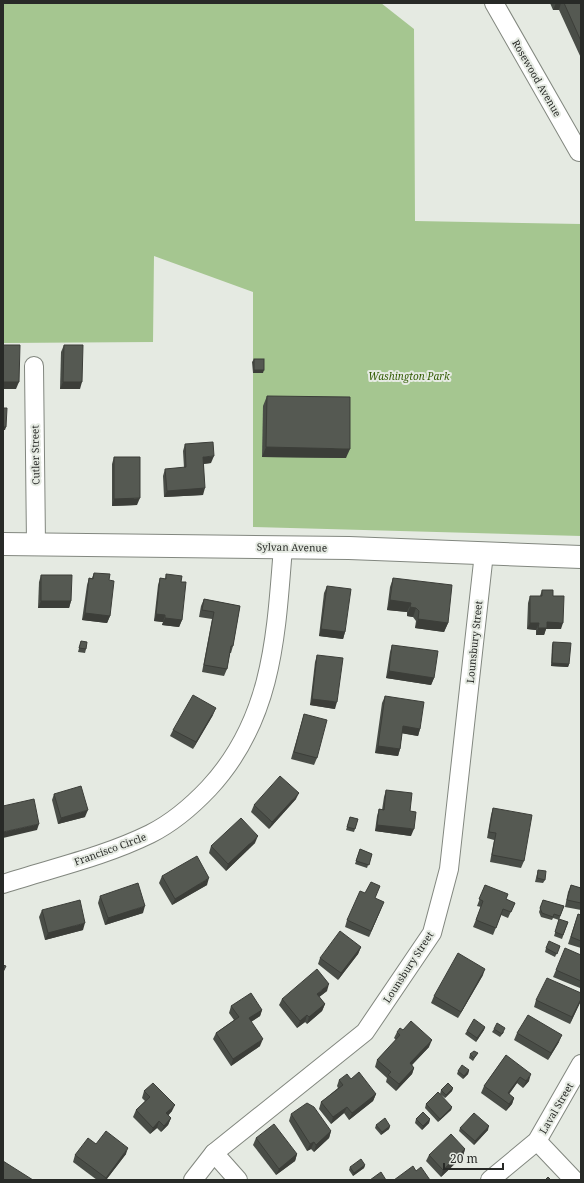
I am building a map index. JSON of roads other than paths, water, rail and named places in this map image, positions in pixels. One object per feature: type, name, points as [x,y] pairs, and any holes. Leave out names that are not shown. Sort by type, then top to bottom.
[{"type":"street","name":"Rosewood Avenue","points":[[494,3],[580,152]]},
{"type":"street","name":"Cutler Street","points":[[34,366],[36,544]]},
{"type":"street","name":"Sylvan Avenue","points":[[3,544],[388,549],[581,556]]},
{"type":"street","name":"Francisco Circle","points":[[3,884],[87,859],[150,834],[192,806],[226,769],[252,724],[267,680],[277,617],[283,547]]},
{"type":"street","name":"Lounsbury Street","points":[[193,1180],[214,1153],[365,1032],[432,933],[449,869],[484,553]]},
{"type":"street","name":"Laval Street","points":[[490,1180],[537,1141],[581,1064]]},
{"type":"street","points":[[537,1141],[574,1180]]},
{"type":"street","points":[[214,1153],[238,1180]]},
{"type":"park label","name":"Washington Park","points":[[409,376]]}]
